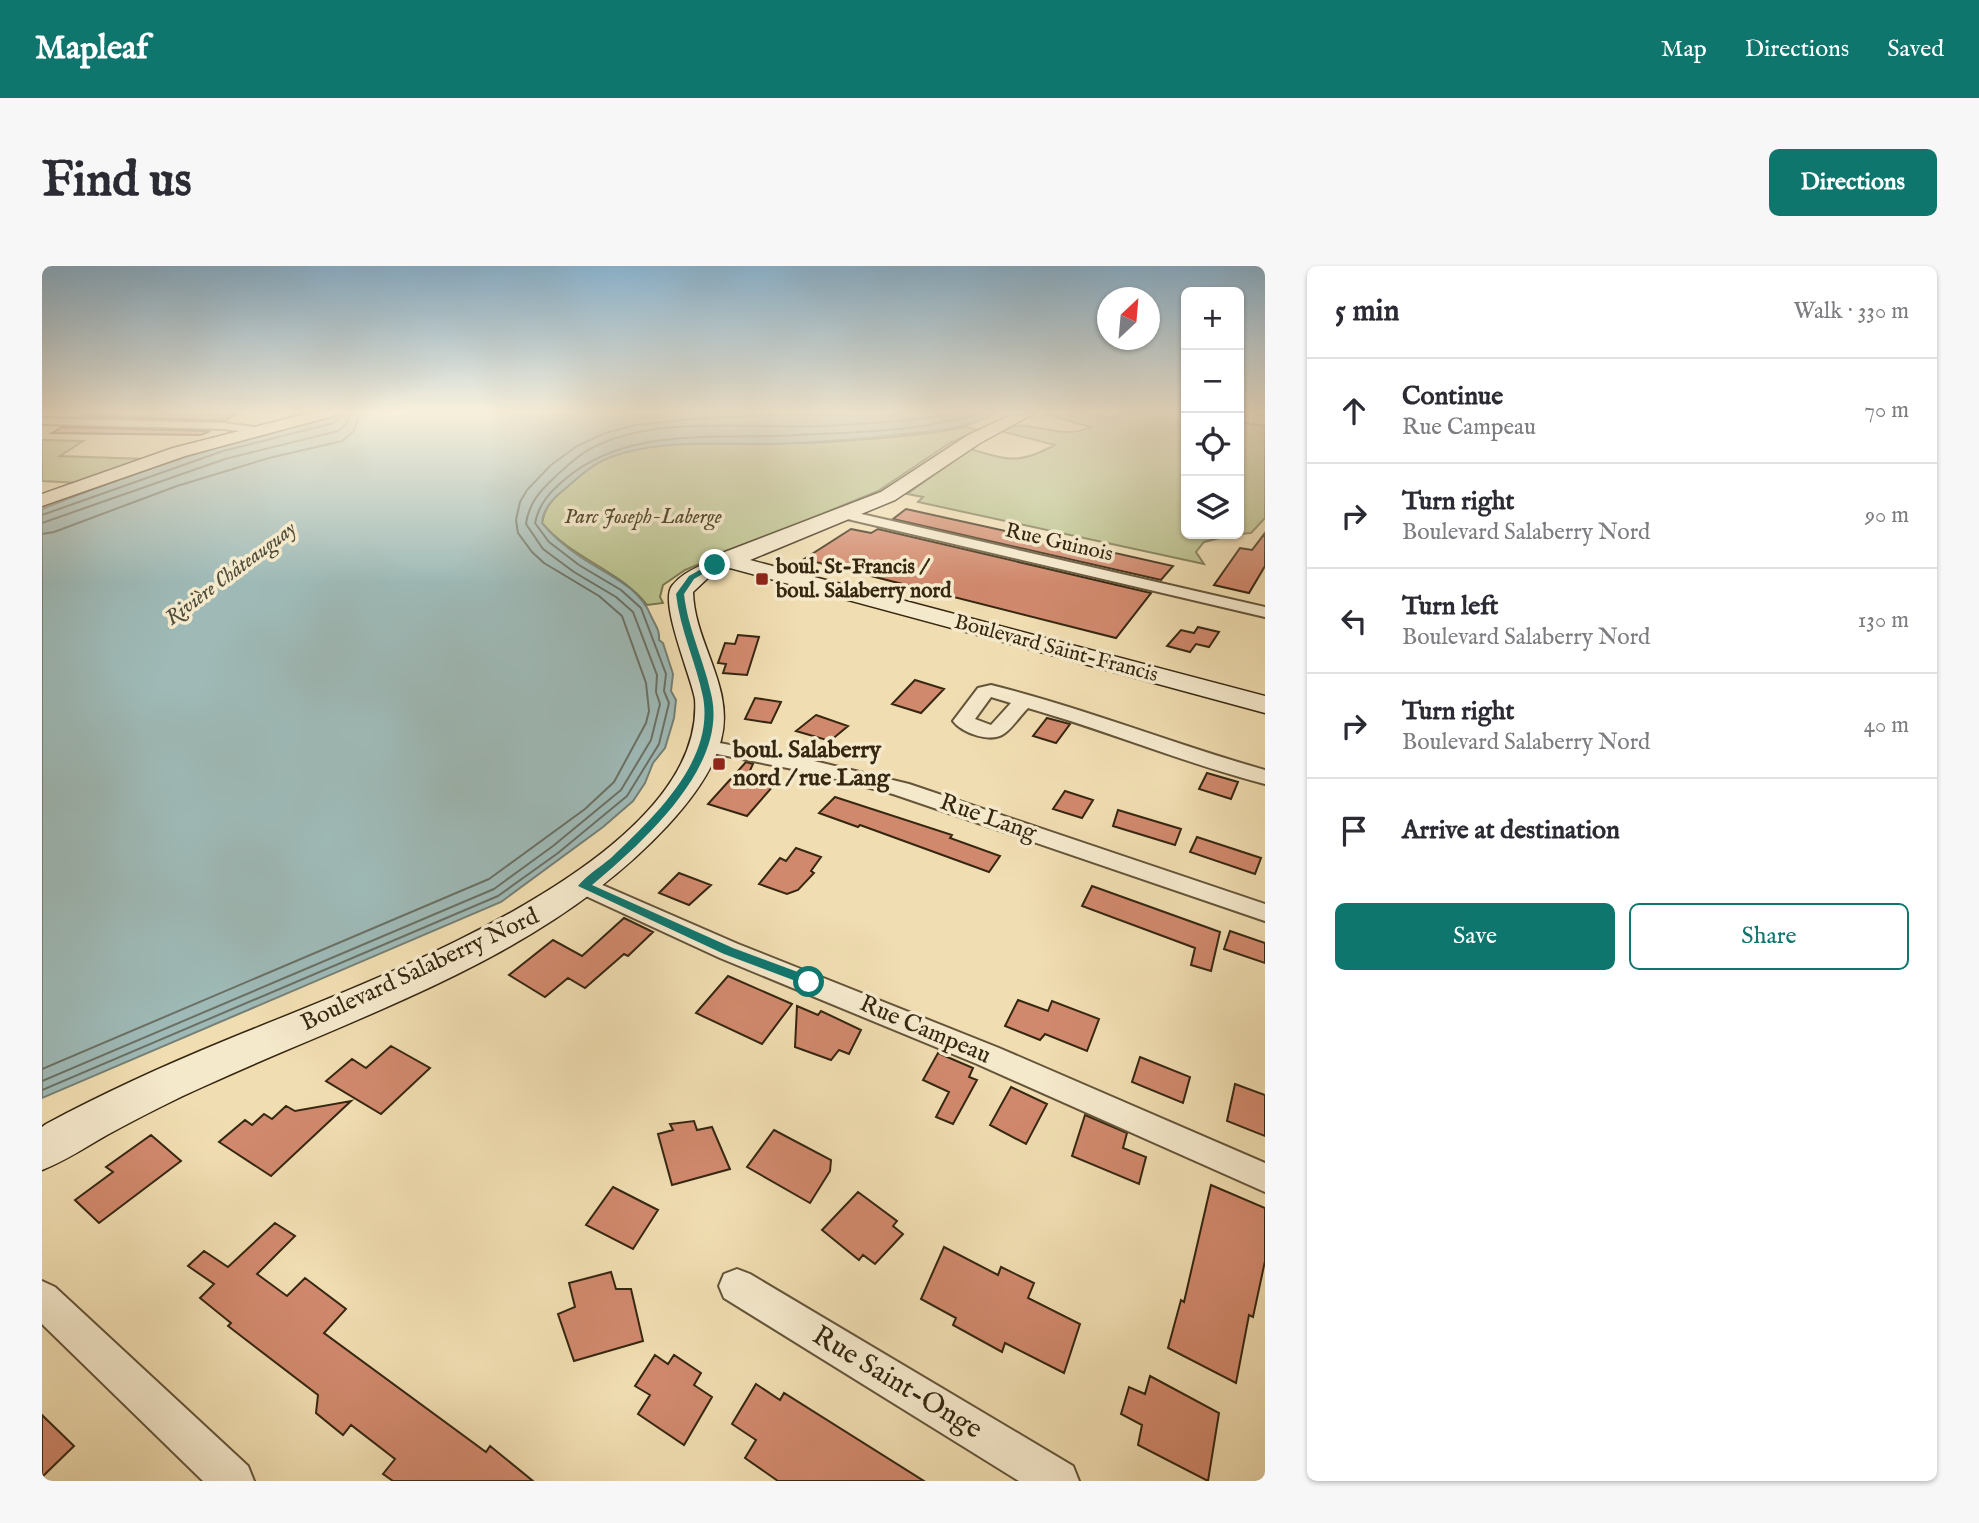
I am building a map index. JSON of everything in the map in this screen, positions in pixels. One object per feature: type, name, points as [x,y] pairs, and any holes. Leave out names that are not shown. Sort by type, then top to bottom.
[{"type":"street","points":[[42,500],[126,470]]},
{"type":"street","name":"Boulevard Salaberry Nord","points":[[42,1150],[164,1085],[467,953],[536,918],[584,886],[654,821],[684,784],[704,746],[709,730],[708,699],[682,615],[680,594],[692,577],[726,560],[895,492],[928,470]]},
{"type":"street","name":"Rue Guinois","points":[[844,514],[1265,612]]},
{"type":"street","name":"Boulevard Saint-Francis","points":[[726,560],[1265,705]]},
{"type":"street","points":[[1023,701],[1119,728],[1176,751],[1265,777]]},
{"type":"street","name":"Rue Lang","points":[[704,746],[814,767],[901,789],[1265,913]]},
{"type":"street","name":"Rue Campeau","points":[[584,886],[719,947],[988,1056],[1265,1178]]},
{"type":"street","name":"Rue Saint-Onge","points":[[737,1286],[1058,1481]]},
{"type":"street","points":[[42,1299],[233,1481]]},
{"type":"green space","points":[[42,470],[117,470],[79,483],[42,481]]},
{"type":"green space","name":"Parc Joseph-Laberge","points":[[588,470],[910,470],[878,491],[685,570],[663,585],[660,597],[663,603],[647,605],[623,582],[567,546],[542,523],[548,506]]},
{"type":"green space","points":[[941,470],[1181,470],[1181,539],[1216,539],[1204,542],[1196,552],[1204,564],[918,502],[923,497],[907,494]]},
{"type":"green space","points":[[1244,470],[1265,470],[1265,518],[1251,533],[1244,534]]},
{"type":"water","name":"Rivière Châteauguay","points":[[148,470],[589,470],[553,499],[544,512],[542,523],[571,550],[631,589],[646,606],[659,633],[659,640],[663,643],[673,674],[671,691],[676,700],[674,718],[665,748],[653,763],[645,783],[633,801],[603,827],[501,902],[42,1098],[42,509]]},
{"type":"building","points":[[906,509],[1173,566],[1161,580],[893,519]]},
{"type":"building","points":[[851,529],[871,533],[878,529],[1151,593],[1116,638],[804,559]]},
{"type":"building","points":[[1265,533],[1265,566],[1249,593],[1214,585],[1240,548],[1252,550]]},
{"type":"building","points":[[1198,627],[1219,632],[1209,647],[1196,644],[1190,652],[1167,646],[1181,630],[1194,633]]},
{"type":"building","points":[[738,635],[759,637],[747,675],[723,673],[726,664],[718,663],[725,643],[735,644]]},
{"type":"building","points":[[915,680],[944,689],[921,713],[892,704]]},
{"type":"building","points":[[755,698],[781,702],[771,723],[745,719]]},
{"type":"building","points":[[816,715],[848,726],[830,741],[796,731]]},
{"type":"building","points":[[1047,718],[1070,724],[1056,743],[1033,736]]},
{"type":"building","points":[[746,762],[753,764],[747,777],[774,785],[747,816],[708,804]]},
{"type":"building","points":[[1207,773],[1238,782],[1231,799],[1199,789]]},
{"type":"building","points":[[1065,791],[1093,800],[1082,818],[1053,809]]},
{"type":"building","points":[[835,797],[952,835],[950,838],[1000,856],[989,872],[860,825],[858,827],[819,813]]},
{"type":"building","points":[[1118,810],[1181,829],[1175,845],[1113,826]]},
{"type":"building","points":[[1197,837],[1261,858],[1255,874],[1190,852]]},
{"type":"building","points":[[796,848],[821,857],[811,871],[814,873],[798,890],[787,894],[759,884],[780,858],[786,861]]},
{"type":"building","points":[[679,873],[711,885],[689,905],[659,893]]},
{"type":"building","points":[[1092,886],[1220,932],[1211,971],[1191,965],[1195,948],[1082,906]]},
{"type":"building","points":[[624,918],[653,932],[628,956],[624,954],[585,988],[568,978],[545,997],[509,975],[553,940],[582,956]]},
{"type":"building","points":[[1230,931],[1265,943],[1265,963],[1224,949]]},
{"type":"building","points":[[728,976],[792,1004],[762,1044],[696,1013]]},
{"type":"building","points":[[1018,1000],[1048,1011],[1052,1001],[1099,1019],[1087,1051],[1045,1034],[1040,1040],[1005,1026]]},
{"type":"building","points":[[797,1006],[818,1015],[821,1011],[861,1030],[849,1054],[839,1050],[831,1060],[795,1047]]},
{"type":"building","points":[[391,1046],[430,1068],[381,1114],[326,1081],[352,1059],[366,1068]]},
{"type":"building","points":[[938,1053],[973,1068],[969,1077],[977,1080],[953,1124],[936,1117],[949,1092],[923,1080]]},
{"type":"building","points":[[1140,1057],[1190,1077],[1183,1103],[1132,1082]]},
{"type":"building","points":[[1235,1084],[1265,1095],[1265,1136],[1227,1121]]},
{"type":"building","points":[[1011,1087],[1047,1104],[1026,1144],[990,1125]]},
{"type":"building","points":[[351,1101],[271,1176],[219,1142],[245,1120],[252,1125],[264,1114],[272,1119],[286,1106],[295,1111]]},
{"type":"building","points":[[1085,1115],[1127,1133],[1123,1148],[1146,1157],[1139,1184],[1072,1156]]},
{"type":"building","points":[[694,1121],[697,1130],[712,1127],[730,1169],[672,1185],[658,1134],[673,1130],[670,1124]]},
{"type":"building","points":[[774,1130],[831,1160],[830,1171],[810,1203],[747,1167]]},
{"type":"building","points":[[151,1135],[181,1161],[99,1223],[75,1200],[113,1172],[106,1167]]},
{"type":"building","points":[[1211,1185],[1265,1208],[1265,1261],[1253,1317],[1249,1315],[1236,1383],[1168,1348],[1181,1300],[1184,1302]]},
{"type":"building","points":[[613,1187],[658,1210],[633,1249],[586,1225]]},
{"type":"building","points":[[858,1192],[897,1221],[893,1226],[903,1234],[875,1264],[863,1255],[859,1260],[822,1230]]},
{"type":"building","points":[[275,1223],[295,1236],[257,1274],[287,1296],[305,1278],[346,1309],[324,1333],[486,1452],[490,1446],[533,1481],[393,1481],[383,1474],[395,1459],[351,1425],[343,1435],[316,1413],[318,1395],[228,1326],[231,1323],[200,1298],[214,1284],[188,1266],[204,1251],[228,1267]]},
{"type":"building","points":[[944,1247],[998,1275],[1001,1267],[1034,1283],[1028,1298],[1080,1324],[1064,1373],[1005,1343],[1002,1352],[953,1325],[956,1318],[921,1299]]},
{"type":"building","points":[[611,1272],[616,1289],[631,1289],[643,1341],[574,1361],[558,1314],[575,1307],[569,1283]]},
{"type":"building","points":[[655,1355],[668,1364],[674,1355],[701,1373],[694,1385],[712,1397],[684,1445],[638,1414],[650,1395],[635,1386]]},
{"type":"building","points":[[1150,1376],[1219,1413],[1208,1481],[1138,1445],[1142,1425],[1121,1414],[1129,1387],[1145,1394]]},
{"type":"building","points":[[756,1384],[780,1400],[784,1393],[924,1481],[778,1481],[745,1458],[756,1440],[732,1424]]},
{"type":"building","points":[[42,1415],[74,1446],[42,1477]]},
{"type":"place","name":"boul. St-Francis / boul. Salaberry nord","points":[[762,579]]},
{"type":"place","name":"boul. Salaberry nord / rue Lang","points":[[719,764]]},
{"type":"route","points":[[715,565],[692,577],[680,594],[682,615],[708,699],[710,722],[704,746],[684,784],[654,821],[613,862],[584,886],[729,951],[809,982]]}]
